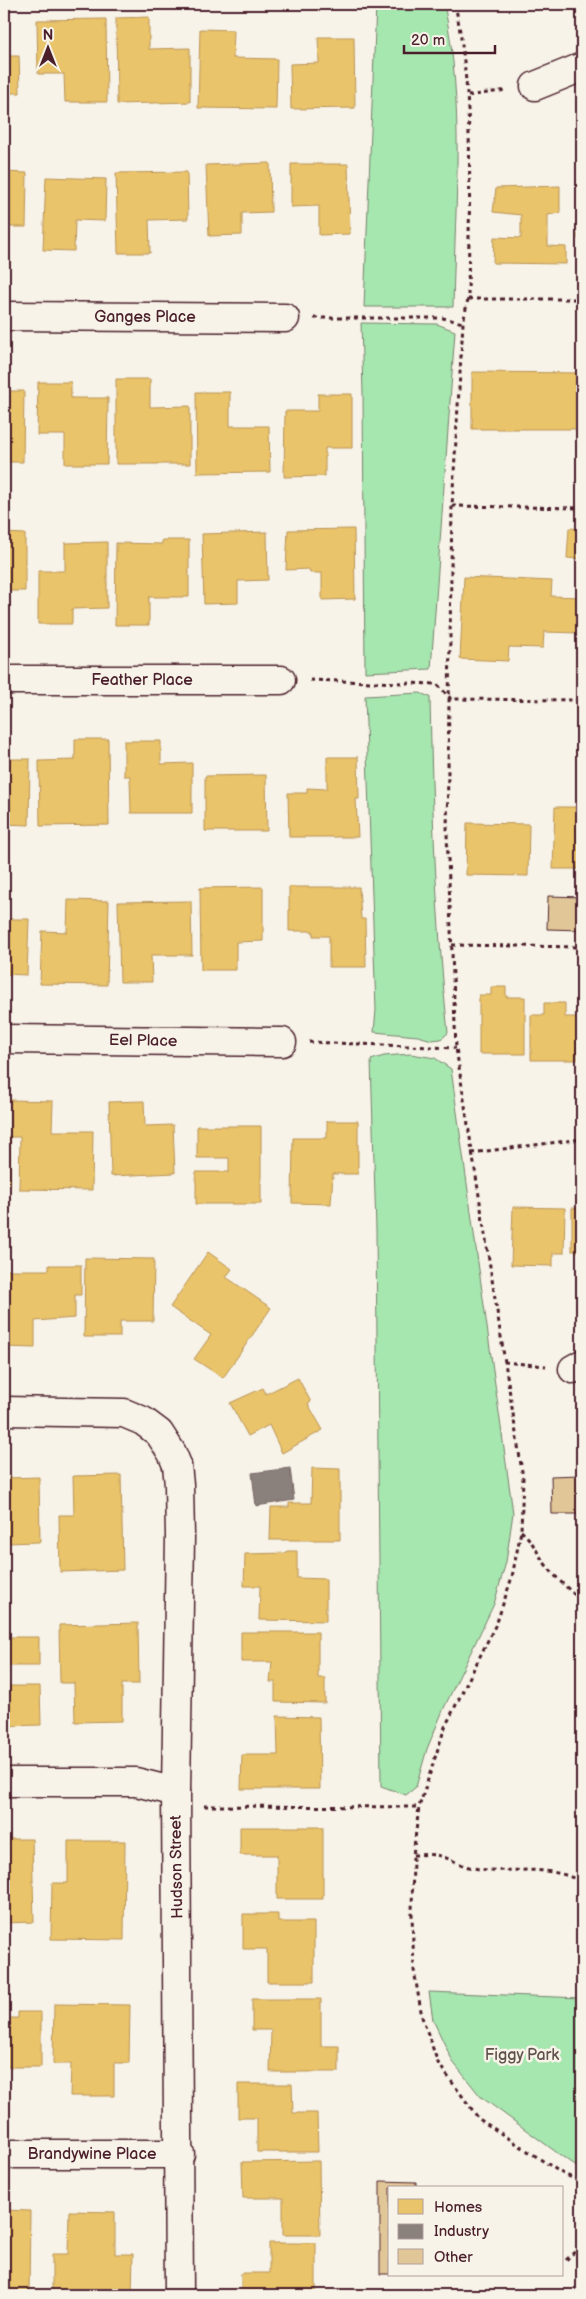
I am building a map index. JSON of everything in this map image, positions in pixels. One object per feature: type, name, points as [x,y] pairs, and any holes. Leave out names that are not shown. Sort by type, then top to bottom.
[{"type":"street","points":[[535,86],[582,67]]},
{"type":"street","name":"Ganges Place","points":[[4,316],[286,318]]},
{"type":"street","name":"Feather Place","points":[[4,680],[281,680]]},
{"type":"street","name":"Eel Place","points":[[4,1039],[282,1042]]},
{"type":"street","name":"Hudson Street","points":[[4,1411],[124,1413],[143,1421],[159,1432],[177,1465],[179,1485],[176,1792],[180,2295]]},
{"type":"street","points":[[4,1782],[136,1782],[176,1792]]},
{"type":"street","name":"Brandywine Place","points":[[4,2154],[180,2154]]},
{"type":"path","points":[[455,4],[462,36],[468,96],[468,298],[463,323],[452,506],[447,834],[456,1048],[523,1478],[521,1531],[512,1577],[497,1622],[445,1727],[419,1807],[413,1855],[412,1915],[414,1970],[422,2017],[438,2063],[479,2119],[560,2172],[582,2183]]},
{"type":"path","points":[[468,96],[535,86]]},
{"type":"path","points":[[468,298],[582,299]]},
{"type":"path","points":[[286,318],[443,318],[463,323]]},
{"type":"path","points":[[452,506],[582,508]]},
{"type":"path","points":[[281,680],[438,684],[450,699]]},
{"type":"path","points":[[450,699],[582,700]]},
{"type":"path","points":[[452,945],[582,947]]},
{"type":"path","points":[[282,1042],[456,1048]]},
{"type":"path","points":[[471,1153],[582,1139]]},
{"type":"path","points":[[504,1362],[578,1367]]},
{"type":"path","points":[[521,1531],[532,1540],[544,1563],[558,1581],[582,1601]]},
{"type":"path","points":[[176,1792],[201,1806],[419,1807]]},
{"type":"path","points":[[413,1855],[437,1855],[470,1868],[485,1870],[536,1869],[553,1871],[582,1882]]},
{"type":"path","points":[[566,2260],[582,2245]]},
{"type":"green space","points":[[376,4],[444,4],[455,79],[457,117],[457,193],[453,307],[364,307]]},
{"type":"green space","points":[[361,323],[437,324],[455,331],[431,669],[365,672]]},
{"type":"green space","points":[[420,693],[430,697],[435,865],[448,1033],[441,1039],[432,1040],[418,1036],[374,1032],[376,1010],[365,696]]},
{"type":"green space","points":[[411,1054],[435,1058],[451,1069],[513,1513],[506,1562],[494,1604],[444,1708],[427,1749],[416,1787],[406,1795],[381,1786],[376,1230],[371,1060],[384,1056]]},
{"type":"green space","name":"Figgy Park","points":[[429,1992],[582,1998],[582,2171],[481,2097],[453,2062],[433,2020]]},
{"type":"building: Homes","points":[[149,17],[149,49],[190,48],[190,102],[117,104],[116,18]]},
{"type":"building: Homes","points":[[106,19],[107,102],[65,102],[64,74],[38,74],[37,20]]},
{"type":"building: Homes","points":[[200,29],[234,30],[233,58],[277,59],[276,109],[198,108]]},
{"type":"building: Homes","points":[[318,37],[354,37],[355,108],[291,109],[290,64],[319,63]]},
{"type":"building: Homes","points":[[4,56],[19,56],[20,93],[4,93]]},
{"type":"building: Homes","points":[[270,163],[271,212],[242,213],[242,235],[209,236],[206,165]]},
{"type":"building: Homes","points":[[291,164],[348,164],[350,234],[319,235],[319,206],[291,207]]},
{"type":"building: Homes","points":[[4,172],[27,173],[26,227],[4,227]]},
{"type":"building: Homes","points":[[187,172],[188,219],[149,220],[150,253],[118,253],[116,173]]},
{"type":"building: Homes","points":[[46,177],[106,179],[105,221],[75,220],[74,251],[43,250]]},
{"type":"building: Homes","points":[[560,186],[560,213],[548,215],[548,246],[566,247],[566,264],[493,263],[494,237],[521,238],[521,215],[493,212],[496,188]]},
{"type":"building: Homes","points":[[580,193],[582,193],[582,239],[578,239]]},
{"type":"building: Homes","points":[[472,372],[582,373],[582,429],[472,429]]},
{"type":"building: Homes","points":[[116,379],[150,379],[150,407],[190,406],[190,464],[116,464]]},
{"type":"building: Homes","points":[[38,382],[71,382],[71,398],[108,398],[107,464],[65,464],[65,435],[37,435]]},
{"type":"building: Homes","points":[[4,391],[24,391],[23,462],[4,462]]},
{"type":"building: Homes","points":[[196,392],[230,392],[230,426],[269,426],[270,472],[197,473]]},
{"type":"building: Homes","points":[[318,394],[352,394],[352,448],[325,448],[325,476],[284,477],[285,411],[318,411]]},
{"type":"building: Homes","points":[[569,528],[582,529],[582,559],[567,558]]},
{"type":"building: Homes","points":[[354,529],[355,599],[322,600],[322,573],[310,573],[309,569],[286,570],[288,530]]},
{"type":"building: Homes","points":[[267,532],[268,580],[238,581],[238,603],[204,604],[202,534]]},
{"type":"building: Homes","points":[[4,533],[25,534],[25,591],[4,591]]},
{"type":"building: Homes","points":[[162,540],[189,540],[189,597],[149,597],[149,625],[115,625],[116,543],[162,544]]},
{"type":"building: Homes","points":[[107,542],[107,608],[72,609],[72,624],[38,624],[38,571],[65,571],[65,543]]},
{"type":"building: Homes","points":[[464,577],[552,581],[551,596],[582,597],[582,658],[579,658],[580,633],[544,632],[543,648],[509,647],[508,661],[460,659]]},
{"type":"building: Homes","points":[[75,739],[108,739],[109,825],[40,826],[39,761],[75,760]]},
{"type":"building: Homes","points":[[124,741],[161,741],[161,764],[192,763],[192,813],[131,813],[130,776],[124,776]]},
{"type":"building: Homes","points":[[327,757],[358,757],[359,799],[356,799],[358,837],[289,837],[288,793],[307,793],[307,788],[327,789]]},
{"type":"building: Homes","points":[[4,759],[30,759],[29,825],[4,824]]},
{"type":"building: Homes","points":[[266,775],[267,831],[205,831],[205,776]]},
{"type":"building: Homes","points":[[555,807],[582,807],[582,869],[553,869]]},
{"type":"building: Homes","points":[[467,823],[529,824],[528,876],[466,875]]},
{"type":"building: Homes","points":[[263,887],[263,941],[236,942],[236,970],[201,970],[200,888]]},
{"type":"building: Homes","points":[[289,887],[359,887],[361,919],[365,919],[366,967],[329,967],[329,936],[313,936],[313,931],[289,931]]},
{"type":"building: Homes","points":[[68,900],[109,901],[107,985],[40,984],[42,931],[67,932]]},
{"type":"building: Homes","points":[[191,901],[192,955],[151,955],[152,982],[120,982],[118,902]]},
{"type":"building: Homes","points":[[4,919],[29,919],[27,975],[4,974]]},
{"type":"building: Homes","points":[[491,987],[506,987],[506,997],[525,997],[525,1054],[479,1054],[479,995],[491,995]]},
{"type":"building: Homes","points":[[544,1003],[565,1003],[565,1017],[577,1017],[577,1060],[531,1060],[531,1015],[544,1015]]},
{"type":"building: Homes","points":[[10,1100],[53,1101],[52,1131],[93,1131],[92,1190],[19,1189],[20,1137],[10,1137]]},
{"type":"building: Homes","points":[[144,1101],[145,1126],[173,1125],[175,1173],[111,1176],[109,1102]]},
{"type":"building: Homes","points":[[327,1121],[358,1121],[358,1174],[333,1174],[331,1204],[292,1203],[293,1138],[327,1138]]},
{"type":"building: Homes","points":[[197,1126],[261,1126],[261,1204],[196,1204],[196,1172],[229,1172],[229,1158],[197,1158]]},
{"type":"building: Homes","points":[[4,1137],[10,1137],[10,1184],[4,1184]]},
{"type":"building: Homes","points":[[513,1207],[565,1208],[564,1253],[553,1253],[553,1266],[511,1265]]},
{"type":"building: Homes","points":[[572,1208],[582,1208],[582,1251],[572,1251]]},
{"type":"building: Homes","points":[[208,1252],[232,1269],[226,1277],[271,1308],[223,1378],[194,1359],[211,1335],[170,1307]]},
{"type":"building: Homes","points":[[85,1258],[154,1259],[153,1321],[120,1321],[120,1337],[84,1337]]},
{"type":"building: Homes","points":[[49,1265],[81,1265],[81,1295],[75,1295],[75,1318],[35,1321],[35,1348],[4,1347],[5,1270],[49,1270]]},
{"type":"building: Homes","points":[[298,1378],[311,1402],[308,1404],[323,1430],[282,1453],[269,1425],[248,1436],[230,1403],[263,1388],[266,1394]]},
{"type":"building: Homes","points":[[312,1468],[340,1469],[340,1540],[270,1540],[271,1507],[289,1507],[289,1503],[311,1503]]},
{"type":"building: Homes","points":[[121,1475],[123,1570],[60,1572],[59,1515],[74,1515],[73,1476]]},
{"type":"building: Homes","points":[[39,1477],[40,1542],[4,1543],[4,1502],[8,1502],[8,1478]]},
{"type":"building: Homes","points":[[287,1551],[297,1551],[297,1578],[326,1579],[326,1621],[259,1620],[260,1586],[244,1586],[245,1554],[286,1553]]},
{"type":"building: Homes","points":[[138,1623],[139,1684],[122,1684],[122,1721],[75,1722],[74,1683],[60,1683],[59,1625]]},
{"type":"building: Homes","points":[[241,1632],[318,1632],[318,1678],[325,1678],[325,1703],[275,1702],[275,1682],[270,1682],[272,1662],[241,1662]]},
{"type":"building: Homes","points":[[4,1637],[39,1637],[39,1666],[4,1666]]},
{"type":"building: Homes","points":[[4,1686],[40,1686],[41,1725],[4,1726]]},
{"type":"building: Homes","points":[[277,1716],[319,1717],[320,1789],[241,1789],[242,1755],[278,1755]]},
{"type":"building: Homes","points":[[240,1827],[323,1827],[323,1899],[277,1899],[277,1855],[240,1855]]},
{"type":"building: Homes","points":[[4,1839],[32,1839],[34,1922],[4,1923]]},
{"type":"building: Homes","points":[[68,1841],[125,1841],[124,1940],[51,1939],[52,1883],[68,1883]]},
{"type":"building: Homes","points":[[243,1914],[278,1914],[278,1922],[314,1922],[314,1982],[267,1982],[267,1949],[243,1949]]},
{"type":"building: Homes","points":[[252,1999],[321,1999],[321,2046],[339,2046],[339,2072],[270,2072],[271,2030],[252,2030]]},
{"type":"building: Homes","points":[[54,2004],[130,2005],[129,2063],[114,2063],[114,2096],[70,2096],[71,2064],[53,2064]]},
{"type":"building: Homes","points":[[18,2012],[41,2012],[41,2067],[4,2067],[4,2018],[18,2018]]},
{"type":"building: Homes","points":[[238,2084],[292,2084],[293,2113],[317,2113],[318,2152],[257,2152],[257,2118],[238,2118]]},
{"type":"building: Homes","points":[[319,2161],[320,2235],[283,2235],[283,2198],[243,2198],[242,2162]]},
{"type":"building: Homes","points":[[4,2210],[30,2211],[29,2294],[4,2294]]},
{"type":"building: Homes","points":[[69,2211],[115,2212],[115,2254],[133,2254],[132,2295],[52,2295],[52,2254],[68,2254]]},
{"type":"building: Homes","points":[[269,2243],[316,2243],[316,2295],[241,2295],[241,2273],[269,2273]]},
{"type":"building: Industry","points":[[290,1468],[294,1500],[256,1506],[252,1473]]},
{"type":"building: Other","points":[[548,896],[582,897],[582,930],[547,929]]},
{"type":"building: Other","points":[[580,1468],[582,1468],[582,1514],[552,1514],[551,1476],[580,1475]]},
{"type":"building: Other","points":[[380,2181],[416,2182],[416,2186],[388,2186],[388,2274],[380,2274]]}]
